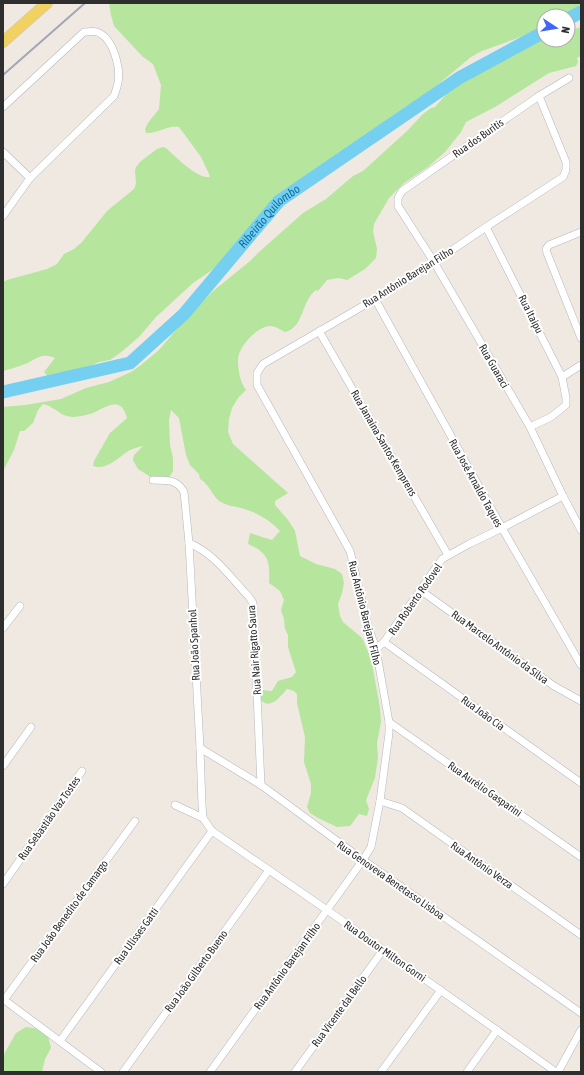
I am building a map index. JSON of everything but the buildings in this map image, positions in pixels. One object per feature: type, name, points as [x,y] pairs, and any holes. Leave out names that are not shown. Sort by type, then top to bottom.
[{"type":"main road","points":[[3,42],[47,3]]},
{"type":"street","points":[[3,107],[84,32],[97,32],[108,39],[115,53],[118,79],[114,96],[30,178],[3,216]]},
{"type":"street","name":"Rua dos Buritis","points":[[398,206],[398,198],[402,191],[539,96],[569,78]]},
{"type":"street","name":"Rua Antônio Barejan Filho","points":[[257,385],[257,373],[263,364],[319,330],[375,299],[563,177],[566,170],[566,162],[539,96]]},
{"type":"street","points":[[3,152],[30,178]]},
{"type":"street","name":"Rua Guaraci","points":[[398,206],[434,262],[530,427],[581,530]]},
{"type":"street","name":"Rua Itaipu","points":[[486,227],[562,377],[566,405],[551,417],[530,427]]},
{"type":"street","points":[[581,232],[549,245],[546,248],[581,338]]},
{"type":"street","name":"Rua José Arnaldo Taques","points":[[375,299],[502,528],[581,665]]},
{"type":"street","name":"Rua Janaína Santos Kemprens","points":[[319,330],[448,555]]},
{"type":"street","points":[[562,377],[581,365]]},
{"type":"street","name":"Rua Antônio Barejam Filho","points":[[257,385],[350,551],[368,626],[376,649],[389,722],[380,800],[371,847],[363,860]]},
{"type":"street","name":"Rua João Spanhol","points":[[153,480],[173,481],[180,486],[184,492],[189,543],[203,818]]},
{"type":"street","name":"Rua Roberto Rodovel","points":[[376,649],[384,642],[442,559],[563,496]]},
{"type":"street","name":"Rua Nair Rigatto Saura","points":[[189,543],[201,548],[210,555],[253,603],[261,785]]},
{"type":"street","name":"Rua Marcelo Antônio da Silva","points":[[420,590],[554,686],[581,701]]},
{"type":"street","points":[[3,628],[20,606]]},
{"type":"street","name":"Rua João Cia","points":[[384,642],[581,783]]},
{"type":"street","name":"Rua Aurélio Gasparini","points":[[389,722],[581,857]]},
{"type":"street","points":[[3,766],[31,727]]},
{"type":"street","name":"Rua Genoveva Benetasso Lisboa","points":[[200,748],[261,785],[363,860],[581,1013]]},
{"type":"street","name":"Rua Sebastião Vaz Tostes","points":[[3,884],[82,772]]},
{"type":"street","name":"Rua Antônio Verza","points":[[380,800],[402,808],[581,934]]},
{"type":"street","points":[[175,805],[203,818],[212,832]]},
{"type":"street","name":"Rua João Benedito de Camargo","points":[[4,1000],[135,821]]},
{"type":"street","name":"Rua Doutor Milton Gorni","points":[[212,832],[327,910],[557,1072]]},
{"type":"street","name":"Rua Ulisses Gatti","points":[[60,1041],[212,832]]},
{"type":"street","name":"Rua Antônio Barejan Filho","points":[[210,1072],[363,860]]},
{"type":"street","name":"Rua João Gilberto Bueno","points":[[123,1072],[269,870]]},
{"type":"street","name":"Rua Vicente dal Bello","points":[[295,1072],[384,950]]},
{"type":"street","points":[[381,1072],[441,990]]},
{"type":"street","points":[[4,1000],[101,1072]]},
{"type":"street","points":[[467,1072],[497,1030]]},
{"type":"street","points":[[557,1072],[581,1030]]},
{"type":"green space","points":[[109,3],[581,3],[581,12],[576,14],[576,8],[536,8],[536,31],[482,51],[471,57],[429,92],[422,101],[411,107],[333,168],[265,213],[215,268],[193,283],[156,317],[139,337],[120,353],[110,360],[99,362],[50,383],[52,381],[44,372],[55,358],[50,356],[39,357],[22,365],[3,371],[3,282],[47,269],[57,264],[64,254],[74,249],[82,242],[107,211],[134,189],[136,184],[136,167],[141,161],[157,149],[163,147],[166,148],[181,162],[199,175],[210,177],[201,157],[179,127],[170,127],[146,133],[145,129],[148,123],[159,109],[161,85],[153,64],[143,57],[114,26]]},
{"type":"green space","points":[[581,27],[581,56],[577,58],[578,62],[576,66],[549,73],[495,107],[466,122],[461,132],[445,152],[428,167],[404,183],[389,198],[374,224],[373,231],[377,249],[376,258],[365,269],[347,280],[339,278],[327,280],[318,291],[316,290],[311,295],[296,325],[285,332],[271,326],[260,329],[249,338],[241,349],[239,355],[238,364],[240,376],[246,390],[238,398],[232,408],[229,419],[228,432],[233,444],[288,493],[275,501],[275,505],[295,531],[300,556],[316,564],[335,569],[342,574],[344,583],[338,604],[340,616],[343,622],[362,638],[371,658],[381,722],[377,743],[378,757],[375,778],[366,800],[369,809],[367,816],[359,814],[350,826],[337,827],[310,813],[307,807],[311,793],[311,784],[304,762],[305,737],[297,703],[297,694],[294,691],[287,689],[277,700],[269,704],[262,701],[258,696],[259,690],[272,691],[278,681],[292,677],[296,672],[288,647],[288,635],[285,629],[281,610],[284,600],[280,591],[269,583],[267,559],[255,547],[248,544],[250,533],[272,540],[280,531],[272,523],[257,514],[220,502],[218,500],[200,479],[199,474],[190,465],[186,455],[179,418],[171,410],[169,420],[173,471],[167,481],[157,481],[138,469],[133,460],[134,455],[143,446],[130,450],[108,465],[98,467],[93,466],[94,461],[110,433],[127,418],[124,411],[118,404],[109,405],[91,414],[70,417],[43,404],[38,410],[33,423],[24,431],[20,431],[14,450],[3,471],[3,407],[61,399],[86,388],[109,382],[131,372],[159,350],[187,317],[212,292],[250,261],[303,213],[326,199],[353,176],[363,171],[407,131],[423,114],[435,107],[456,83],[480,65],[529,43],[536,42],[536,48],[576,48],[576,29]]},
{"type":"green space","points":[[26,1027],[39,1029],[48,1036],[51,1048],[45,1059],[42,1072],[3,1072],[3,1056],[16,1033]]},
{"type":"waterway","name":"Ribeirão Quilombo","points":[[576,15],[581,12]]},
{"type":"waterway","name":"Ribeirão Quilombo","points":[[3,392],[130,363],[184,314],[279,201],[459,78],[536,36]]},
{"type":"railway","points":[[3,75],[85,3]]}]
